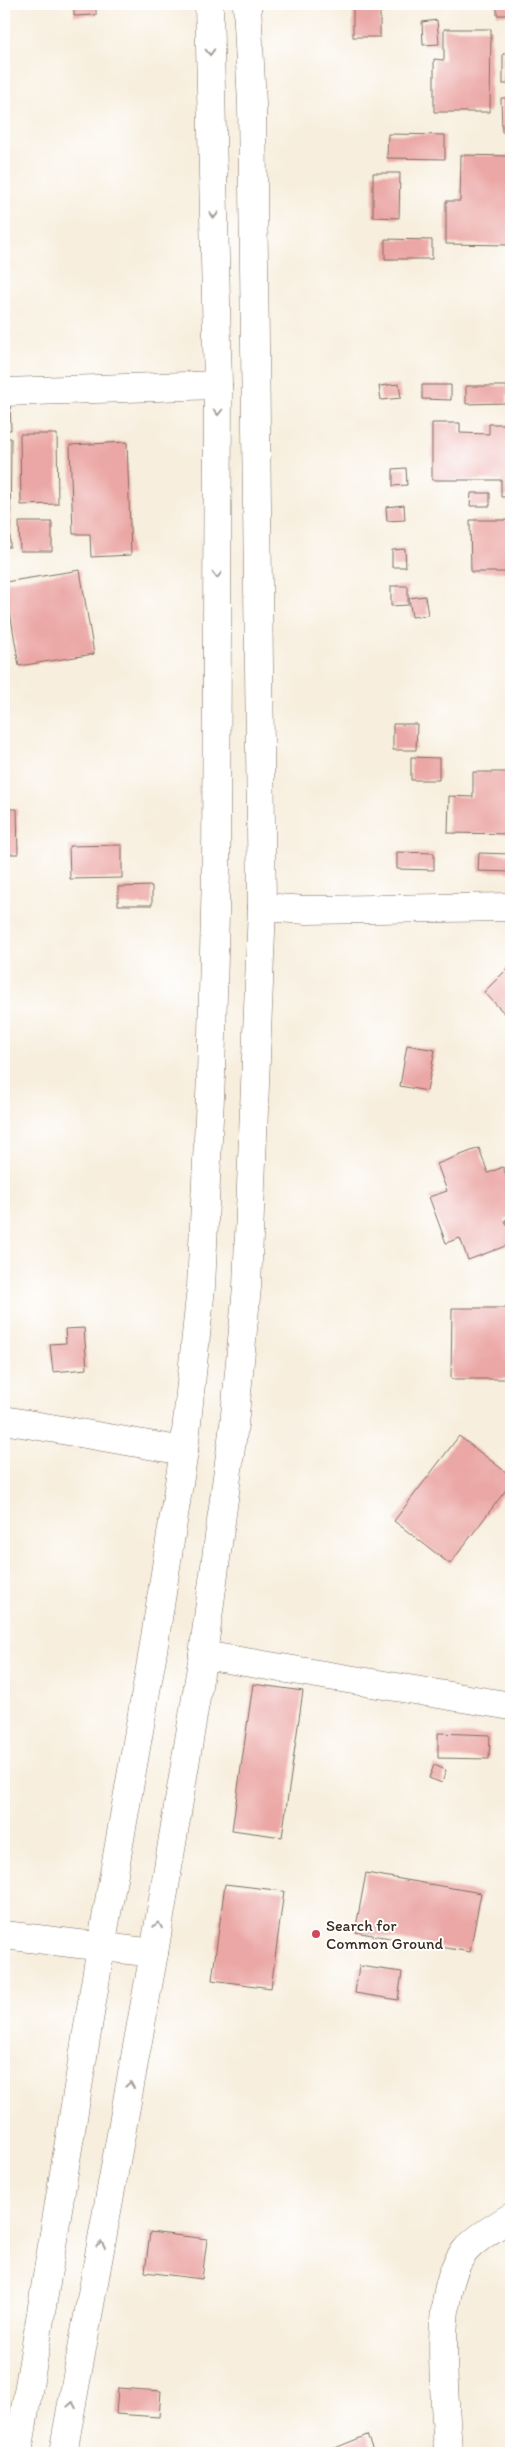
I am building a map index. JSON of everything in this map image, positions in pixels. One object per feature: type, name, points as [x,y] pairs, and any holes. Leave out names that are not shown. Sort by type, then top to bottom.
[{"type":"main road","points":[[18,2453],[101,1947],[152,1657],[184,1450],[201,1287],[211,1076],[216,871],[218,385],[209,4]]},
{"type":"main road","points":[[63,2453],[154,1954],[203,1655],[234,1425],[247,1287],[262,907],[252,104],[247,4]]},
{"type":"main road","points":[[4,392],[218,385]]},
{"type":"main road","points":[[262,907],[307,910],[511,907]]},
{"type":"main road","points":[[4,1420],[184,1450]]},
{"type":"main road","points":[[203,1655],[511,1706]]},
{"type":"main road","points":[[4,1935],[154,1954]]},
{"type":"main road","points":[[448,2453],[443,2330],[448,2292],[464,2252],[511,2217]]},
{"type":"building","points":[[74,4],[96,4],[96,15],[74,16]]},
{"type":"building","points":[[497,4],[511,4],[511,15],[497,15]]},
{"type":"building","points":[[353,8],[380,8],[380,37],[353,37]]},
{"type":"building","points":[[437,20],[439,44],[423,45],[422,22]]},
{"type":"building","points":[[444,29],[491,29],[490,112],[434,112],[434,59],[444,60]]},
{"type":"building","points":[[503,54],[511,54],[511,84],[503,84]]},
{"type":"building","points":[[501,98],[511,98],[511,132],[502,132]]},
{"type":"building","points":[[388,134],[445,135],[445,159],[387,158]]},
{"type":"building","points":[[461,155],[511,156],[511,245],[446,244],[446,201],[460,201]]},
{"type":"building","points":[[373,173],[400,173],[399,218],[373,217]]},
{"type":"building","points":[[385,239],[432,240],[432,259],[385,259]]},
{"type":"building","points":[[399,384],[401,398],[381,400],[379,386]]},
{"type":"building","points":[[422,385],[451,385],[451,400],[422,399]]},
{"type":"building","points":[[466,386],[507,386],[507,403],[466,404]]},
{"type":"building","points":[[10,402],[11,430],[4,430],[4,403]]},
{"type":"building","points":[[432,423],[460,423],[460,433],[489,434],[489,424],[511,424],[511,497],[501,497],[501,480],[432,480]]},
{"type":"building","points":[[20,434],[57,434],[58,504],[21,505]]},
{"type":"building","points":[[4,438],[11,438],[10,547],[4,547]]},
{"type":"building","points":[[127,442],[131,555],[91,557],[90,534],[73,534],[70,445]]},
{"type":"building","points":[[406,468],[407,485],[393,486],[393,469]]},
{"type":"building","points":[[471,493],[490,493],[490,506],[470,506]]},
{"type":"building","points":[[404,505],[405,520],[387,521],[386,507]]},
{"type":"building","points":[[470,520],[511,520],[511,572],[471,572]]},
{"type":"building","points":[[19,522],[52,522],[52,551],[20,551]]},
{"type":"building","points":[[405,549],[406,567],[392,567],[392,550]]},
{"type":"building","points":[[80,570],[94,654],[19,666],[5,582]]},
{"type":"building","points":[[391,586],[408,586],[408,605],[391,606]]},
{"type":"building","points":[[425,596],[428,615],[412,617],[409,598]]},
{"type":"building","points":[[393,724],[417,724],[416,750],[393,750]]},
{"type":"building","points":[[411,757],[439,758],[439,780],[411,780]]},
{"type":"building","points":[[473,772],[511,772],[511,834],[448,833],[449,796],[473,797]]},
{"type":"building","points":[[4,809],[17,809],[18,854],[4,854]]},
{"type":"building","points":[[122,845],[122,878],[70,879],[69,846]]},
{"type":"building","points":[[397,852],[434,853],[434,870],[397,869]]},
{"type":"building","points":[[479,853],[511,854],[511,872],[478,871]]},
{"type":"building","points":[[152,886],[152,905],[118,905],[118,887]]},
{"type":"building","points":[[511,965],[511,1012],[507,1016],[484,992]]},
{"type":"building","points":[[407,1045],[435,1050],[427,1091],[400,1086]]},
{"type":"building","points":[[479,1148],[488,1173],[503,1167],[511,1189],[511,1217],[505,1220],[511,1236],[511,1244],[468,1260],[460,1238],[446,1243],[429,1197],[447,1191],[437,1164]]},
{"type":"building","points":[[452,1308],[511,1308],[511,1379],[451,1379]]},
{"type":"building","points":[[84,1328],[87,1369],[53,1372],[50,1344],[66,1343],[65,1329]]},
{"type":"building","points":[[459,1436],[511,1476],[511,1483],[450,1564],[394,1521]]},
{"type":"building","points":[[253,1684],[303,1691],[282,1837],[232,1830]]},
{"type":"building","points":[[438,1733],[490,1735],[489,1759],[438,1758]]},
{"type":"building","points":[[434,1765],[446,1770],[442,1783],[429,1778]]},
{"type":"building","points":[[366,1873],[481,1893],[470,1952],[355,1932]]},
{"type":"building","points":[[225,1884],[284,1891],[271,1988],[212,1980]]},
{"type":"building","points":[[359,1966],[402,1972],[398,2000],[355,1993]]},
{"type":"building","points":[[150,2232],[207,2239],[202,2279],[145,2272]]},
{"type":"building","points":[[118,2388],[161,2391],[159,2417],[116,2414]]},
{"type":"building","points":[[367,2435],[374,2453],[323,2453]]},
{"type":"place","name":"Search for Common Ground","points":[[316,1934]]}]
